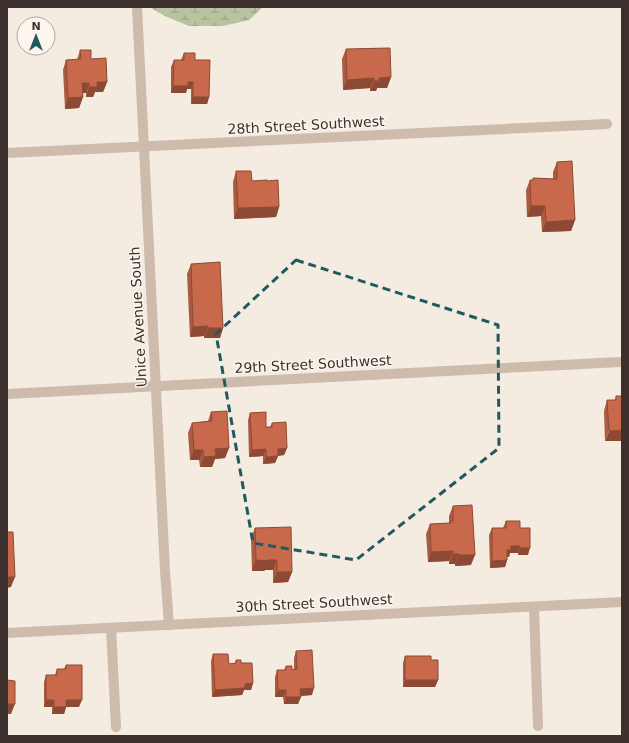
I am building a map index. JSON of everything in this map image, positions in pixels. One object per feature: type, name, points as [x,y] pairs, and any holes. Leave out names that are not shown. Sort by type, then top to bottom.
[{"type":"street","name":"Unice Avenue South","points":[[137,7],[165,571],[169,625]]},
{"type":"street","name":"28th Street Southwest","points":[[7,153],[607,124]]},
{"type":"street","name":"29th Street Southwest","points":[[7,394],[620,362]]},
{"type":"street","name":"30th Street Southwest","points":[[7,633],[622,602]]},
{"type":"street","points":[[534,606],[538,726]]},
{"type":"street","points":[[111,628],[116,727]]},
{"type":"highlighted area","points":[[296,260],[498,325],[499,448],[356,560],[253,543],[216,334]]},
{"type":"green space","points":[[149,7],[263,7],[249,20],[223,26],[189,26],[167,17]]},
{"type":"building","points":[[390,48],[391,77],[379,78],[379,81],[374,81],[374,78],[347,80],[346,49]]},
{"type":"building","points":[[80,50],[91,50],[91,59],[106,58],[107,82],[97,82],[97,87],[89,87],[89,83],[82,83],[83,97],[68,98],[66,60],[81,59]]},
{"type":"building","points":[[184,53],[195,53],[195,60],[210,60],[209,97],[193,97],[193,82],[188,82],[188,86],[173,86],[174,60],[184,60]]},
{"type":"building","points":[[572,161],[575,220],[546,222],[545,206],[531,206],[530,180],[533,180],[533,178],[557,179],[557,162]]},
{"type":"building","points":[[236,171],[251,171],[252,181],[278,180],[279,207],[238,208]]},
{"type":"building","points":[[220,262],[223,328],[208,328],[208,326],[193,327],[191,264]]},
{"type":"building","points":[[616,396],[622,396],[622,430],[609,431],[607,400],[616,400]]},
{"type":"building","points":[[227,411],[229,448],[215,449],[216,456],[204,457],[203,450],[194,450],[192,423],[212,421],[211,412]]},
{"type":"building","points":[[266,412],[266,427],[272,427],[272,423],[286,422],[287,448],[278,449],[278,456],[266,457],[266,449],[252,450],[250,413]]},
{"type":"building","points":[[472,505],[475,555],[453,554],[453,551],[431,552],[430,524],[451,523],[451,521],[453,521],[453,506]]},
{"type":"building","points":[[506,521],[520,521],[520,528],[530,528],[530,548],[511,546],[511,550],[507,550],[507,560],[492,561],[492,528],[506,528]]},
{"type":"building","points":[[291,527],[292,572],[277,572],[277,560],[256,560],[255,528]]},
{"type":"building","points":[[7,532],[13,532],[15,577],[7,577]]},
{"type":"building","points":[[312,650],[314,688],[300,689],[301,697],[286,697],[286,690],[278,690],[277,670],[286,670],[286,666],[292,666],[292,670],[297,669],[296,651]]},
{"type":"building","points":[[213,654],[228,654],[229,664],[236,663],[236,660],[241,660],[241,663],[252,663],[253,683],[245,684],[245,688],[215,690]]},
{"type":"building","points":[[405,656],[431,656],[431,660],[438,660],[438,680],[405,680]]},
{"type":"building","points":[[66,665],[82,665],[82,700],[66,700],[66,707],[54,707],[54,700],[46,700],[46,675],[57,675],[57,669],[66,669]]},
{"type":"building","points":[[7,680],[15,681],[15,704],[7,704]]}]
